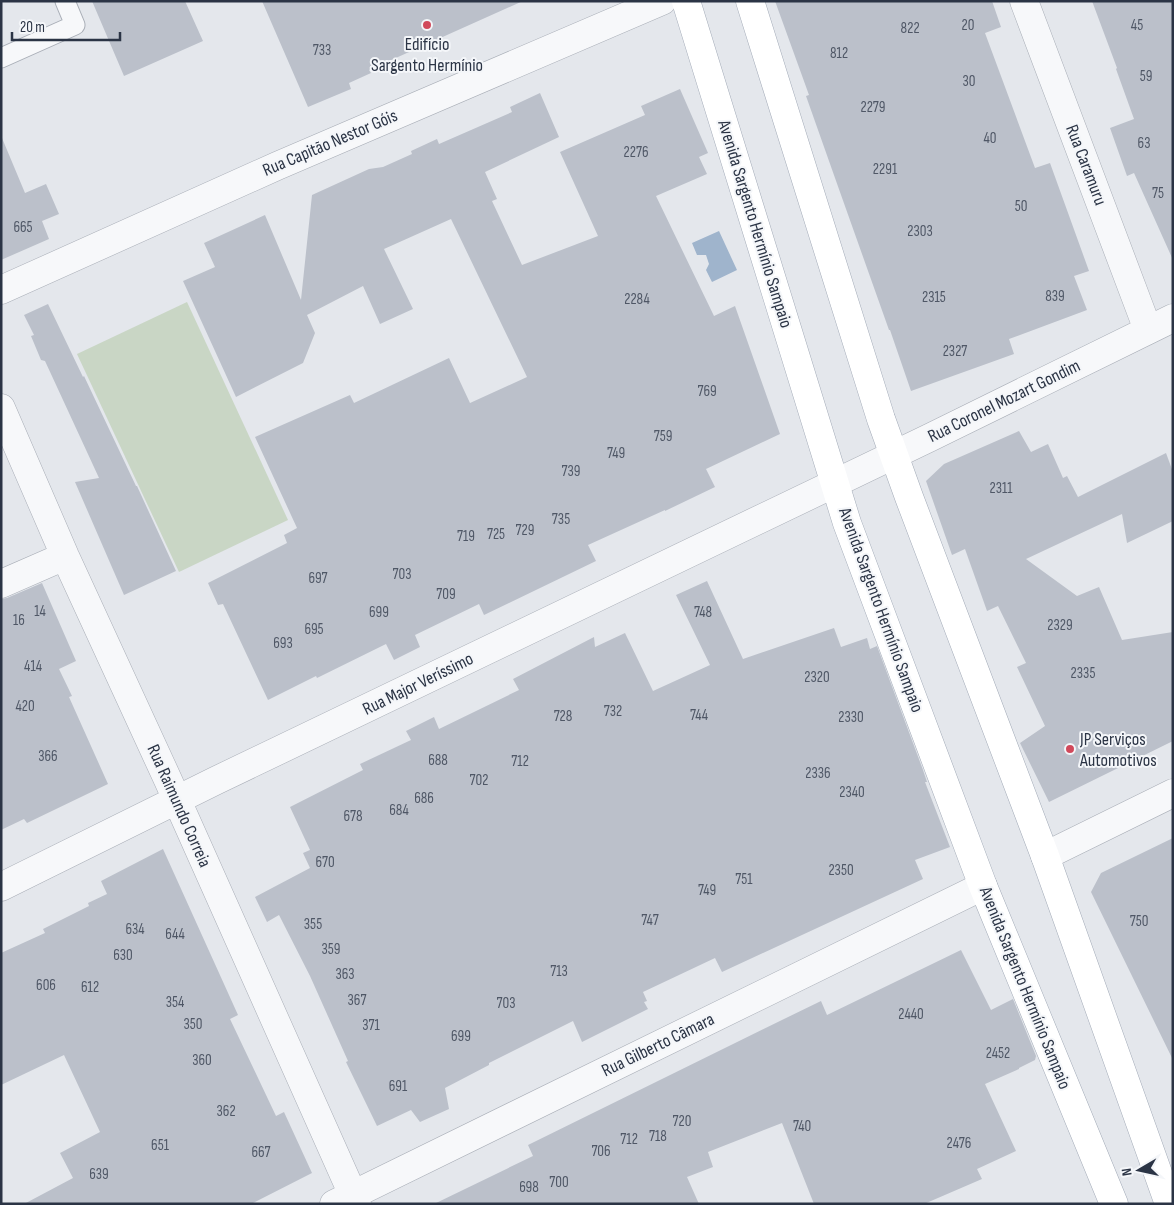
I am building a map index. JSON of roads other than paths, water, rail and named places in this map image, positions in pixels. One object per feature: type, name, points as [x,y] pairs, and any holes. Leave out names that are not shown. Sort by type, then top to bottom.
[{"type":"main road","name":"Avenida Sargento Hermínio Sampaio","points":[[686,1],[848,523],[983,886],[1114,1204]]},
{"type":"main road","points":[[750,1],[878,410],[1045,856],[1169,1204]]},
{"type":"street","name":"Rua Capitão Nestor Góis","points":[[1,290],[277,166],[662,1]]},
{"type":"street","name":"Rua Caramuru","points":[[1024,1],[1148,330]]},
{"type":"street","name":"Rua Coronel Mozart Gondim","points":[[835,483],[1173,318]]},
{"type":"street","name":"Rua Raimundo Correia","points":[[1,408],[65,556],[177,800],[348,1201]]},
{"type":"street","name":"Rua Major Veríssimo","points":[[1,887],[177,800],[835,483]]},
{"type":"street","points":[[1,584],[65,556]]},
{"type":"street","points":[[1045,856],[1173,793]]},
{"type":"street","name":"Rua Gilberto Câmara","points":[[348,1201],[983,886]]},
{"type":"lane","points":[[1,58],[75,24],[65,1]]},
{"type":"water","points":[[719,231],[737,270],[712,282],[706,270],[709,264],[706,255],[697,255],[692,243]]},
{"type":"place","name":"Edifício Sargento Hermínio","points":[[427,25]]},
{"type":"place","name":"JP Serviços Automotivos","points":[[1070,749]]}]
